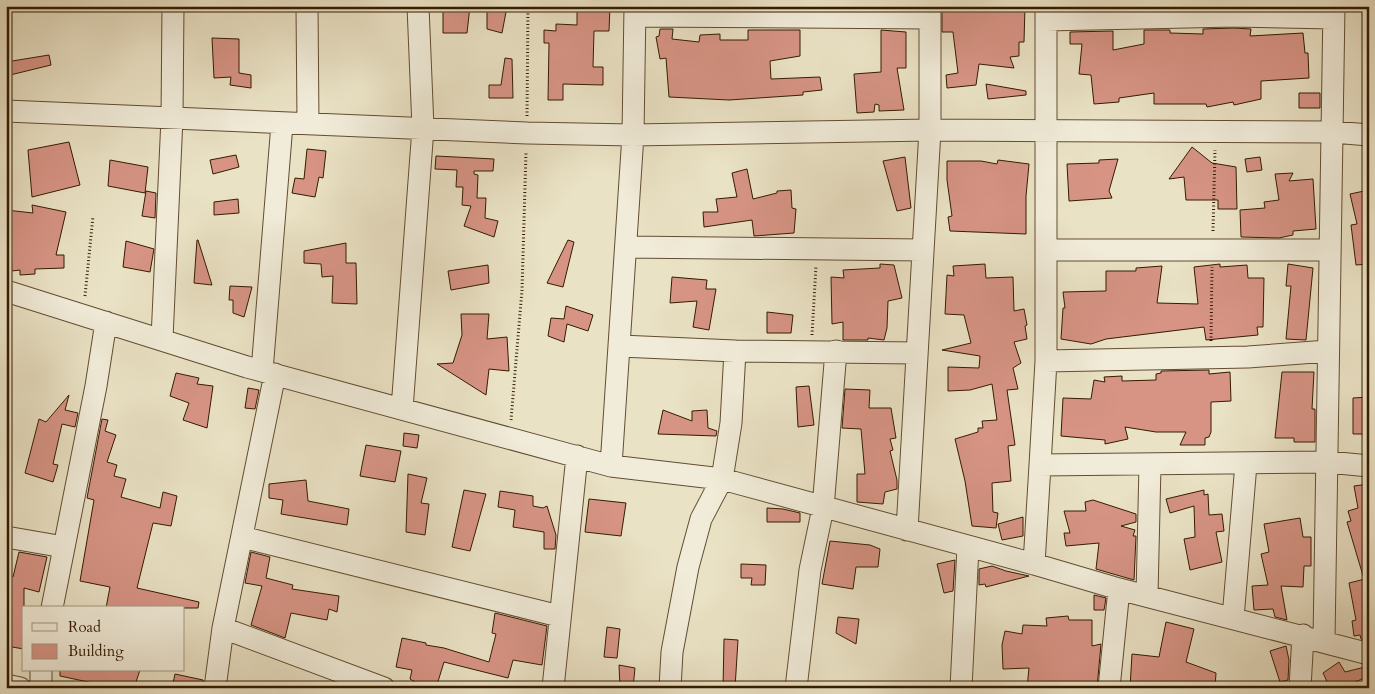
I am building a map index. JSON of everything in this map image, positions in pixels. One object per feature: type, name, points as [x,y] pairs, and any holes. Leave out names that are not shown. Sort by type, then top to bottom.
[{"type":"street","points":[[162,340],[172,118],[173,6]]},
{"type":"street","points":[[307,6],[308,123]]},
{"type":"street","points":[[402,409],[423,128],[418,6]]},
{"type":"street","points":[[611,466],[633,134],[635,11],[930,12],[930,130],[906,530]]},
{"type":"street","points":[[1034,564],[1046,361],[1046,13],[1334,12],[1324,641]]},
{"type":"street","points":[[6,111],[527,133],[633,134],[1047,130],[1333,132],[1369,135]]},
{"type":"street","points":[[215,688],[223,628],[242,537],[268,373],[282,124]]},
{"type":"street","points":[[626,247],[923,250]]},
{"type":"street","points":[[1047,250],[1329,250]]},
{"type":"street","points":[[6,291],[268,373],[611,466],[722,479],[1119,589],[1303,635],[1369,654]]},
{"type":"street","points":[[52,606],[96,386],[106,322]]},
{"type":"street","points":[[620,346],[735,351],[916,353]]},
{"type":"street","points":[[670,688],[672,652],[688,568],[701,519],[722,479],[731,423],[735,351]]},
{"type":"street","points":[[796,688],[810,570],[823,508],[836,351]]},
{"type":"street","points":[[1046,361],[1248,357],[1328,351]]},
{"type":"street","points":[[553,688],[577,456]]},
{"type":"street","points":[[1040,465],[1328,462],[1369,466]]},
{"type":"street","points":[[1233,618],[1246,464]]},
{"type":"street","points":[[1147,596],[1150,465]]},
{"type":"street","points":[[6,537],[64,547]]},
{"type":"street","points":[[242,537],[559,616]]},
{"type":"street","points":[[961,688],[968,547]]},
{"type":"street","points":[[1109,688],[1119,589]]},
{"type":"street","points":[[223,628],[384,688]]},
{"type":"street","points":[[1300,688],[1303,635]]},
{"type":"street","points":[[41,672],[41,688]]},
{"type":"street","points":[[6,685],[20,688]]},
{"type":"path","points":[[508,438],[517,364],[522,290],[527,133],[528,6]]},
{"type":"path","points":[[83,314],[93,216]]},
{"type":"path","points":[[811,351],[816,248]]},
{"type":"building","points":[[443,6],[470,6],[467,33],[443,33]]},
{"type":"building","points":[[577,6],[610,6],[609,31],[594,31],[593,67],[603,67],[603,85],[563,84],[563,100],[548,100],[549,43],[544,43],[544,30],[556,31],[556,24],[577,25]]},
{"type":"building","points":[[942,6],[963,6],[965,11],[992,6],[1025,6],[1024,42],[1019,42],[1019,56],[1010,57],[1014,68],[979,64],[976,85],[947,88],[946,75],[958,73],[953,32],[942,32]]},
{"type":"building","points":[[487,8],[506,12],[502,33],[487,29]]},
{"type":"building","points":[[660,29],[673,29],[672,39],[699,42],[700,35],[720,34],[720,40],[748,40],[748,30],[800,30],[800,56],[770,61],[771,79],[820,77],[822,90],[803,92],[803,95],[729,100],[669,97],[666,58],[660,59],[656,37],[659,36]]},
{"type":"building","points":[[1203,29],[1251,29],[1250,36],[1303,33],[1305,53],[1308,53],[1309,78],[1261,81],[1261,99],[1234,105],[1233,102],[1207,107],[1206,104],[1154,104],[1154,93],[1119,98],[1119,102],[1094,104],[1091,75],[1079,74],[1082,44],[1070,44],[1070,32],[1113,31],[1113,50],[1144,44],[1144,30],[1170,30],[1170,33],[1203,34]]},
{"type":"building","points":[[881,30],[906,32],[906,68],[897,68],[904,110],[879,111],[879,105],[875,104],[874,112],[857,113],[854,74],[881,72]]},
{"type":"building","points":[[212,38],[239,39],[239,73],[251,75],[251,88],[230,85],[231,77],[214,78]]},
{"type":"building","points":[[49,55],[51,65],[6,76],[6,62]]},
{"type":"building","points":[[505,58],[512,59],[513,98],[489,98],[489,85],[501,85]]},
{"type":"building","points":[[986,84],[1026,91],[1026,95],[988,99]]},
{"type":"building","points":[[1299,93],[1320,93],[1320,108],[1299,108]]},
{"type":"building","points":[[69,142],[80,185],[32,197],[28,150]]},
{"type":"building","points":[[1192,147],[1212,163],[1236,167],[1237,209],[1218,209],[1218,200],[1186,200],[1184,177],[1169,179]]},
{"type":"building","points":[[307,149],[326,151],[323,178],[319,177],[315,197],[292,193],[295,178],[304,179]]},
{"type":"building","points":[[236,155],[239,167],[213,174],[210,160]]},
{"type":"building","points":[[436,156],[494,159],[493,171],[474,171],[474,174],[478,175],[477,198],[486,198],[485,218],[498,221],[494,237],[464,226],[471,206],[462,205],[463,187],[456,187],[457,170],[435,169]]},
{"type":"building","points":[[905,157],[911,208],[897,211],[883,161]]},
{"type":"building","points":[[1260,157],[1262,170],[1247,172],[1245,159]]},
{"type":"building","points":[[1118,159],[1109,191],[1112,198],[1069,201],[1067,164],[1099,163],[1099,160]]},
{"type":"building","points":[[110,160],[148,167],[145,193],[108,186]]},
{"type":"building","points":[[998,160],[1029,164],[1026,196],[1026,234],[950,231],[948,217],[952,216],[947,180],[947,161],[981,161],[997,164]]},
{"type":"building","points":[[747,169],[753,199],[777,193],[777,191],[791,190],[792,208],[796,209],[794,233],[754,236],[752,220],[704,227],[703,212],[718,212],[716,199],[737,197],[732,173]]},
{"type":"building","points":[[1293,173],[1289,181],[1313,179],[1316,229],[1293,231],[1293,235],[1279,238],[1241,237],[1240,210],[1265,208],[1264,202],[1279,200],[1275,174]]},
{"type":"building","points":[[1369,190],[1369,264],[1356,265],[1351,225],[1357,224],[1350,194]]},
{"type":"building","points":[[146,191],[156,193],[155,218],[142,216]]},
{"type":"building","points":[[238,199],[239,213],[214,215],[214,202]]},
{"type":"building","points":[[32,205],[66,212],[56,255],[64,255],[64,268],[35,269],[35,274],[20,275],[20,270],[12,271],[11,245],[6,245],[6,210],[33,213]]},
{"type":"building","points":[[198,240],[212,285],[194,283]]},
{"type":"building","points":[[568,240],[574,242],[563,287],[547,283]]},
{"type":"building","points":[[126,241],[154,249],[150,272],[123,267]]},
{"type":"building","points":[[346,243],[346,263],[356,263],[357,304],[332,303],[333,276],[322,277],[321,264],[304,263],[304,251]]},
{"type":"building","points":[[880,264],[894,265],[902,298],[888,301],[887,328],[884,340],[868,338],[868,340],[843,340],[843,322],[832,324],[831,277],[844,278],[843,270],[880,268]]},
{"type":"building","points":[[985,264],[986,278],[1013,277],[1014,311],[1024,309],[1027,325],[1025,326],[1027,339],[1014,342],[1021,363],[1013,368],[1018,389],[1007,390],[1015,445],[1008,446],[1011,481],[992,483],[993,512],[998,513],[996,528],[972,526],[965,481],[955,439],[978,432],[978,428],[983,428],[982,421],[997,420],[992,384],[970,390],[948,391],[948,367],[979,368],[980,356],[942,350],[971,343],[964,315],[945,314],[947,275],[954,276],[953,266]]},
{"type":"building","points":[[1220,264],[1220,267],[1247,265],[1248,278],[1264,278],[1263,327],[1257,327],[1258,335],[1206,340],[1204,327],[1106,339],[1091,344],[1061,339],[1063,308],[1065,308],[1063,292],[1106,291],[1106,271],[1136,271],[1136,268],[1162,266],[1157,303],[1198,304],[1194,267]]},
{"type":"building","points":[[1288,264],[1313,268],[1306,340],[1286,339],[1291,286],[1286,286]]},
{"type":"building","points":[[488,265],[489,283],[451,290],[448,271]]},
{"type":"building","points":[[672,277],[707,280],[706,289],[716,289],[709,330],[693,327],[697,301],[670,303]]},
{"type":"building","points":[[230,286],[252,287],[244,317],[233,313],[233,300],[229,300]]},
{"type":"building","points":[[566,306],[593,315],[588,331],[567,324],[564,342],[548,336],[551,318],[564,319]]},
{"type":"building","points":[[767,312],[793,315],[791,333],[767,333]]},
{"type":"building","points":[[461,314],[489,314],[487,339],[507,337],[509,371],[489,369],[486,395],[437,364],[453,363],[462,335]]},
{"type":"building","points":[[1209,370],[1209,374],[1230,372],[1231,401],[1211,402],[1211,432],[1209,437],[1205,438],[1205,445],[1180,445],[1186,432],[1156,432],[1125,427],[1128,439],[1105,444],[1105,440],[1061,436],[1063,398],[1091,399],[1094,380],[1105,382],[1104,377],[1122,376],[1122,381],[1156,380],[1156,374],[1161,373],[1161,371]]},
{"type":"building","points":[[1282,372],[1314,372],[1312,409],[1315,409],[1315,442],[1294,442],[1294,438],[1275,438]]},
{"type":"building","points":[[176,373],[199,378],[197,384],[213,386],[207,428],[183,420],[189,403],[170,396]]},
{"type":"building","points":[[809,386],[814,425],[798,427],[796,387]]},
{"type":"building","points":[[248,388],[259,390],[255,409],[245,408]]},
{"type":"building","points":[[845,389],[870,390],[869,408],[891,408],[896,438],[890,439],[893,450],[890,451],[897,480],[897,489],[885,492],[883,504],[857,502],[857,474],[865,474],[861,429],[842,428]]},
{"type":"building","points":[[69,395],[65,410],[78,413],[75,427],[62,424],[53,464],[58,465],[53,482],[25,473],[39,419],[46,422]]},
{"type":"building","points":[[1369,397],[1369,434],[1353,434],[1353,398]]},
{"type":"building","points":[[663,410],[692,421],[692,411],[707,410],[708,428],[717,431],[716,436],[658,434]]},
{"type":"building","points":[[102,419],[108,420],[105,431],[116,435],[107,462],[117,465],[114,476],[126,479],[121,497],[160,508],[163,492],[177,496],[171,526],[153,523],[137,588],[199,602],[198,608],[185,608],[185,606],[106,606],[110,587],[80,581],[94,500],[87,498]]},
{"type":"building","points":[[404,433],[419,435],[417,448],[403,446]]},
{"type":"building","points":[[366,445],[401,451],[395,482],[360,476]]},
{"type":"building","points":[[408,474],[427,478],[421,503],[429,504],[425,535],[406,532]]},
{"type":"building","points":[[306,480],[308,501],[349,509],[347,525],[281,514],[283,500],[269,498],[269,484]]},
{"type":"building","points":[[1369,484],[1369,578],[1364,579],[1347,522],[1351,521],[1348,511],[1358,508],[1354,486]]},
{"type":"building","points":[[464,490],[486,494],[470,551],[452,547]]},
{"type":"building","points":[[1204,490],[1204,495],[1208,494],[1209,515],[1222,514],[1224,531],[1216,532],[1222,562],[1190,570],[1184,539],[1195,537],[1194,506],[1170,513],[1166,499]]},
{"type":"building","points":[[500,491],[533,496],[533,506],[543,508],[547,506],[556,535],[555,549],[544,549],[544,532],[513,527],[515,510],[498,507]]},
{"type":"building","points":[[589,499],[626,503],[621,536],[585,532]]},
{"type":"building","points":[[1093,500],[1136,514],[1136,522],[1121,526],[1135,530],[1133,536],[1136,536],[1134,580],[1096,569],[1099,543],[1066,546],[1064,533],[1070,533],[1064,511],[1086,511],[1085,502]]},
{"type":"building","points":[[767,508],[800,513],[800,522],[767,522]]},
{"type":"building","points":[[1023,517],[1023,536],[1002,540],[998,524]]},
{"type":"building","points":[[1300,518],[1303,537],[1311,537],[1311,566],[1304,566],[1303,587],[1281,586],[1287,620],[1275,617],[1273,609],[1254,610],[1252,586],[1268,585],[1261,554],[1269,552],[1264,524]]},
{"type":"building","points":[[830,541],[870,545],[880,549],[878,567],[856,567],[853,589],[822,584]]},
{"type":"building","points":[[19,552],[47,557],[39,592],[24,588],[22,649],[6,646],[6,590],[10,576],[13,577]]},
{"type":"building","points":[[251,552],[270,557],[266,578],[293,585],[292,589],[339,596],[337,612],[329,609],[327,620],[291,613],[285,638],[251,625],[262,586],[245,583]]},
{"type":"building","points":[[955,560],[953,591],[944,593],[937,564]]},
{"type":"building","points":[[741,564],[766,565],[765,585],[751,585],[752,578],[741,578]]},
{"type":"building","points":[[992,566],[1029,576],[986,587],[985,584],[979,585],[979,569]]},
{"type":"building","points":[[1369,578],[1369,641],[1361,639],[1360,635],[1354,636],[1352,621],[1356,620],[1349,583]]},
{"type":"building","points":[[1094,595],[1106,598],[1104,610],[1094,610]]},
{"type":"building","points":[[495,613],[547,626],[542,665],[513,660],[508,678],[444,662],[436,688],[425,688],[410,679],[412,670],[396,667],[402,638],[426,643],[426,645],[444,648],[489,662],[496,634],[492,633]]},
{"type":"building","points":[[1068,616],[1069,620],[1092,620],[1092,646],[1101,644],[1097,688],[1027,688],[1029,668],[1003,669],[1002,645],[1005,631],[1022,634],[1023,625],[1047,626],[1046,618]]},
{"type":"building","points":[[838,617],[859,619],[856,644],[836,633]]},
{"type":"building","points":[[1166,622],[1194,629],[1186,662],[1216,673],[1215,688],[1130,688],[1132,654],[1159,657]]},
{"type":"building","points":[[607,627],[620,629],[617,658],[604,657]]},
{"type":"building","points":[[724,639],[738,640],[735,688],[723,688]]},
{"type":"building","points":[[1286,646],[1289,660],[1288,680],[1280,682],[1270,651]]},
{"type":"building","points":[[1339,662],[1345,672],[1369,666],[1369,676],[1341,688],[1330,688],[1323,673]]},
{"type":"building","points":[[619,665],[635,668],[633,688],[620,688]]},
{"type":"building","points":[[60,672],[139,672],[134,688],[92,688],[93,683],[60,676]]},
{"type":"building","points":[[175,674],[203,680],[203,688],[172,688]]}]
